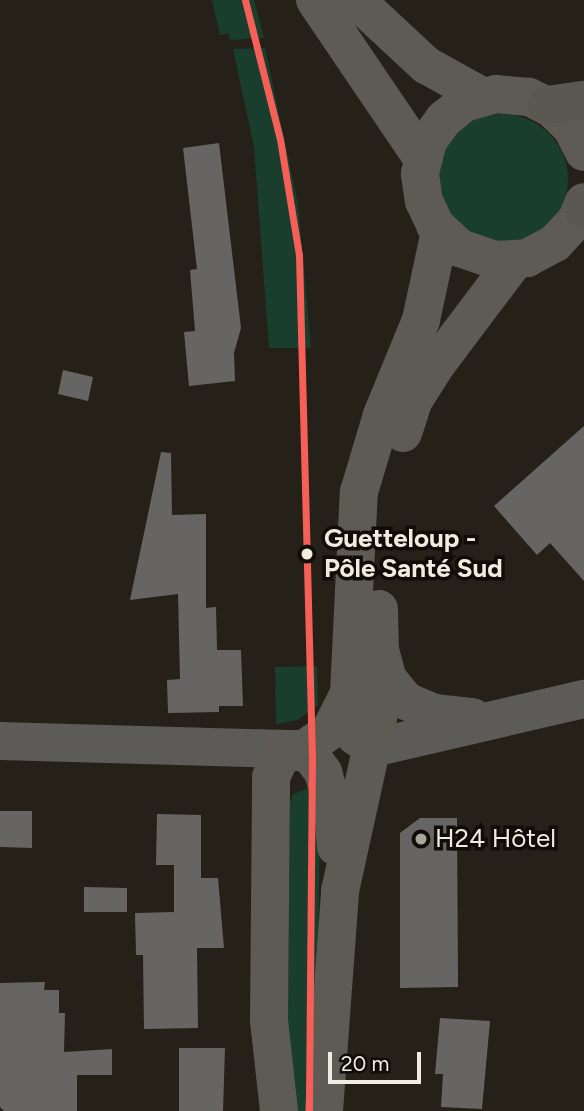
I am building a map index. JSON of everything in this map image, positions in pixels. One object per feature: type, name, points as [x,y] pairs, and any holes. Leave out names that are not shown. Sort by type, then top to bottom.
[{"type":"highway","points":[[547,105],[584,100]]},
{"type":"main road","points":[[315,0],[422,158],[424,201],[440,231],[469,253],[515,260]]},
{"type":"main road","points":[[356,0],[426,65],[482,96]]},
{"type":"main road","points":[[422,158],[444,119],[482,96],[517,94],[547,105],[568,123],[584,152]]},
{"type":"main road","points":[[324,1111],[340,891],[354,810],[373,748],[381,704],[377,539],[386,479],[414,400],[467,319],[515,260],[555,243],[583,205]]},
{"type":"main road","points":[[279,1111],[269,1020],[269,791],[276,764],[295,749],[307,747],[330,731],[349,693],[359,492],[382,415],[421,320],[440,231]]},
{"type":"main road","points":[[295,749],[312,757],[328,786],[340,891]]},
{"type":"street","points":[[380,648],[395,693],[415,706],[459,718],[506,716]]},
{"type":"street","points":[[349,693],[355,736],[373,748],[584,699]]},
{"type":"street","points":[[0,741],[295,749]]},
{"type":"street","points":[[213,746],[246,758],[269,791]]},
{"type":"green space","points":[[212,0],[254,0],[264,38],[230,40],[228,33],[220,35]]},
{"type":"green space","points":[[265,48],[298,204],[311,348],[269,348],[254,147],[233,49]]},
{"type":"green space","points":[[502,114],[527,119],[549,133],[563,155],[568,180],[563,205],[549,227],[527,241],[502,246],[477,241],[455,227],[441,205],[436,180],[441,155],[455,133],[477,119]]},
{"type":"green space","points":[[317,666],[318,705],[297,720],[276,724],[275,667]]},
{"type":"green space","points":[[308,788],[320,819],[316,1111],[287,1111],[290,802],[293,794]]},
{"type":"building","points":[[219,143],[241,328],[234,353],[235,381],[189,386],[184,332],[195,331],[190,270],[197,269],[183,148]]},
{"type":"building","points":[[63,370],[93,377],[88,401],[58,394]]},
{"type":"building","points":[[584,426],[584,581],[550,543],[537,555],[494,506]]},
{"type":"building","points":[[161,452],[171,453],[172,515],[206,514],[206,608],[216,607],[217,650],[241,650],[243,706],[219,706],[219,712],[168,713],[167,680],[180,679],[178,594],[130,600]]},
{"type":"building","points":[[0,811],[32,811],[32,848],[0,847]]},
{"type":"building","points":[[157,814],[201,815],[201,878],[218,878],[224,948],[197,948],[198,1028],[144,1029],[143,955],[136,955],[135,913],[174,912],[174,865],[156,865]]},
{"type":"building","points":[[420,818],[457,818],[458,987],[400,988],[400,833]]},
{"type":"building","points":[[84,887],[127,888],[127,912],[84,912]]},
{"type":"building","points":[[45,982],[44,990],[59,990],[59,1013],[65,1013],[64,1052],[112,1049],[112,1075],[77,1075],[77,1111],[4,1111],[0,1107],[0,983]]},
{"type":"building","points":[[440,1018],[490,1021],[482,1109],[441,1107],[443,1074],[435,1074]]},
{"type":"building","points":[[179,1048],[225,1048],[223,1111],[179,1111]]},
{"type":"transit line","points":[[245,0],[280,139],[299,255],[312,757],[309,1111]]},
{"type":"place","name":"Guetteloup - Pôle Santé Sud","points":[[307,554]]},
{"type":"place","name":"H24 Hôtel","points":[[421,839]]}]
